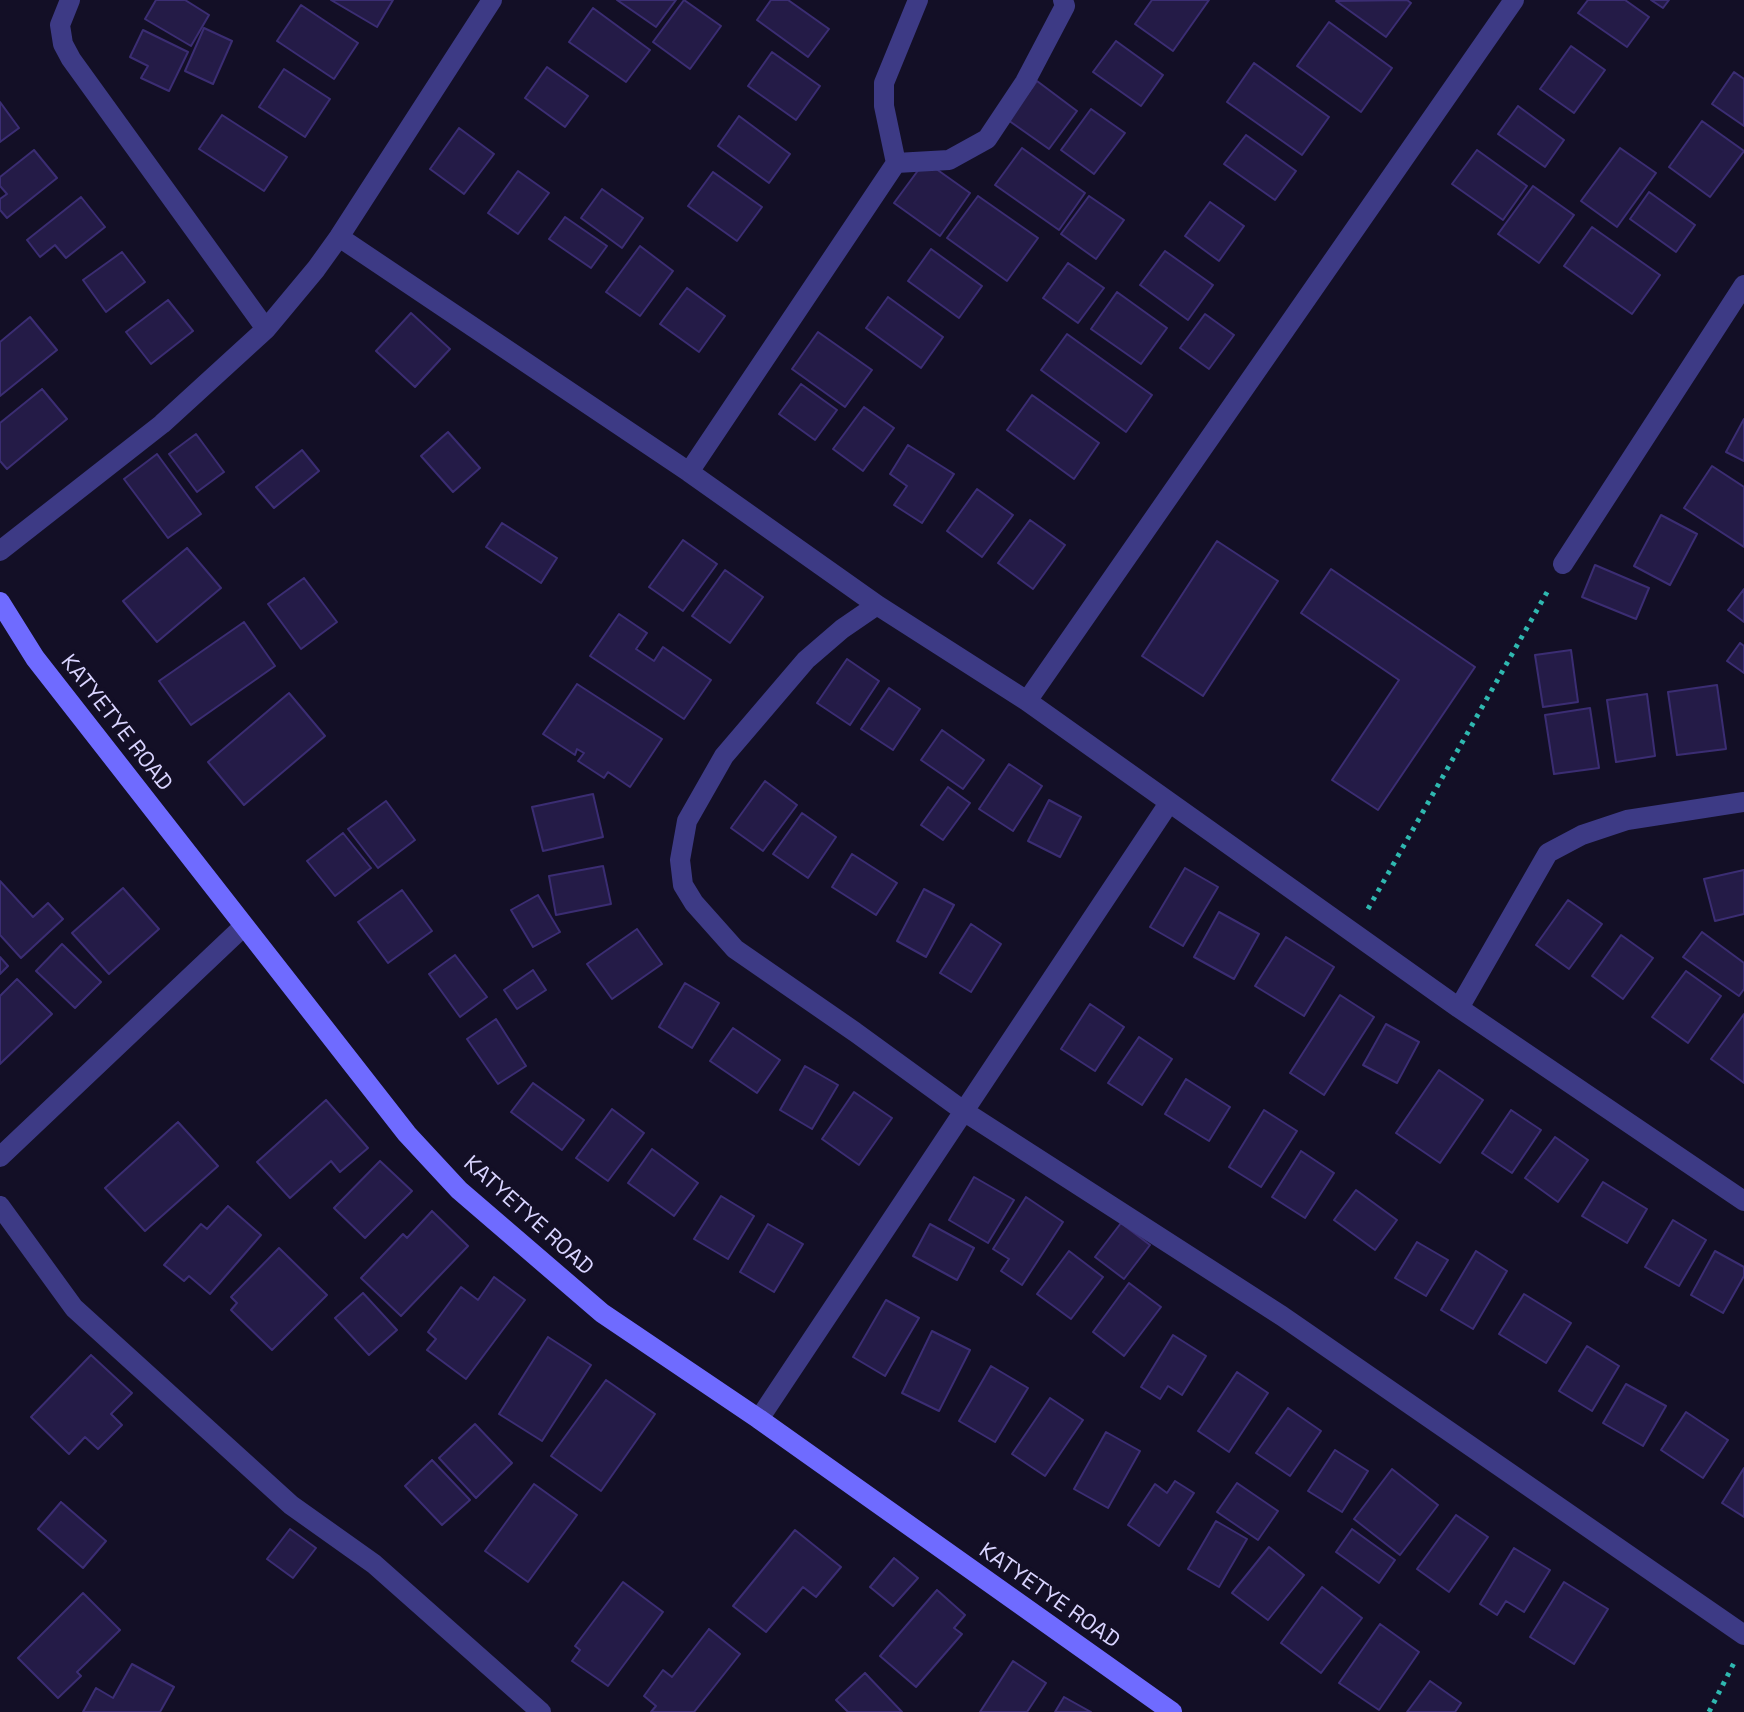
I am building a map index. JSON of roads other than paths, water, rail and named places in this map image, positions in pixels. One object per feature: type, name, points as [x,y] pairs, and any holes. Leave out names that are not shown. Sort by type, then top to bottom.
[{"type":"street","points":[[70,0],[60,25],[63,44],[71,59],[266,329]]},
{"type":"street","points":[[0,551],[162,424],[266,329],[339,237],[492,0]]},
{"type":"street","points":[[689,472],[896,163],[884,106],[884,83],[918,0]]},
{"type":"street","points":[[896,163],[949,160],[987,139],[1003,119],[1033,68],[1065,6],[1063,0]]},
{"type":"street","points":[[1027,701],[1514,0]]},
{"type":"street","points":[[339,237],[689,472],[877,605],[1027,701],[1459,1008],[1744,1201]]},
{"type":"street","points":[[1563,564],[1744,285]]},
{"type":"street","name":"KATYETYE ROAD","points":[[0,602],[35,658],[244,926],[407,1134],[459,1190],[602,1313],[759,1419],[1172,1712]]},
{"type":"street","points":[[877,605],[842,629],[806,660],[724,756],[687,821],[680,860],[683,885],[694,903],[735,949],[965,1112],[1282,1316],[1744,1635]]},
{"type":"street","points":[[1459,1008],[1548,853],[1582,835],[1627,820],[1744,802]]},
{"type":"street","points":[[759,1419],[1169,803]]},
{"type":"street","points":[[0,1157],[244,926]]},
{"type":"street","points":[[0,1206],[74,1308],[291,1505],[374,1564],[541,1712]]}]
